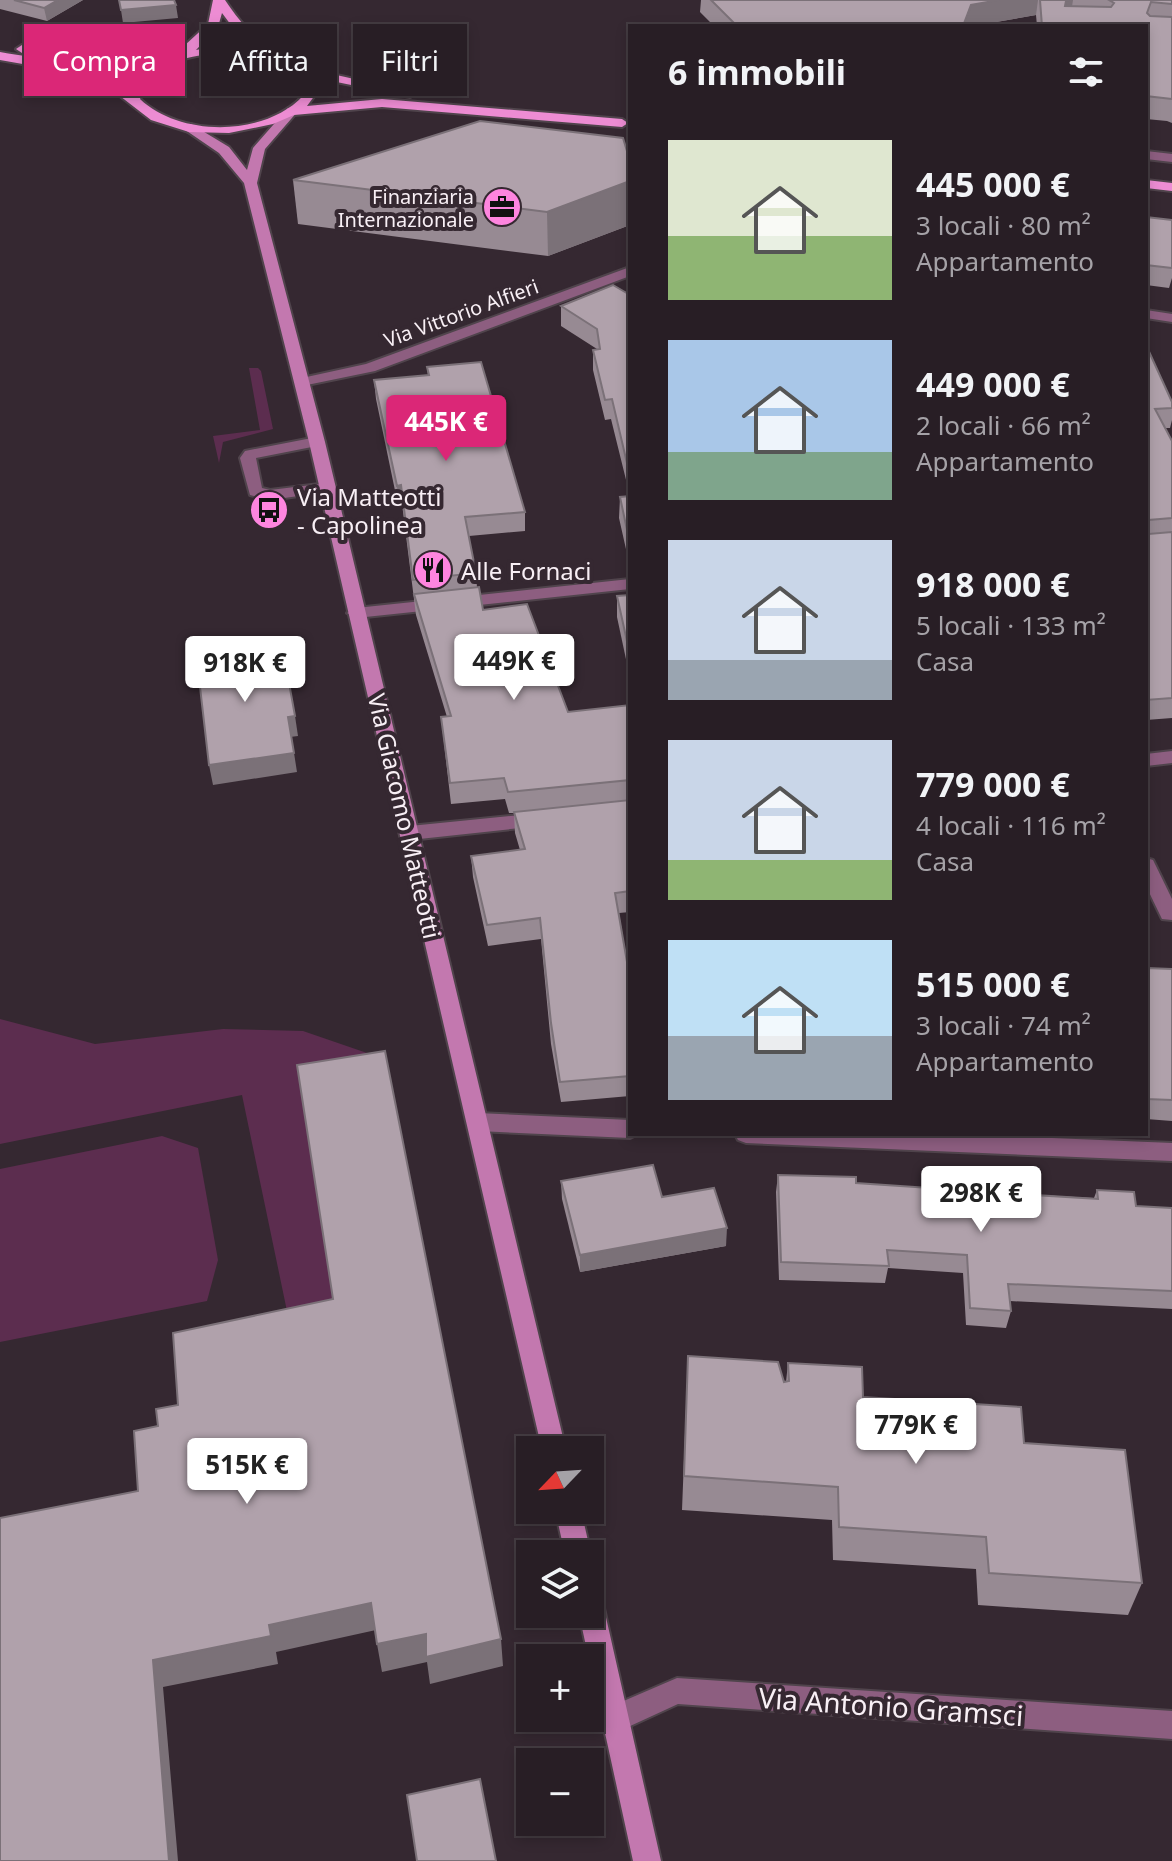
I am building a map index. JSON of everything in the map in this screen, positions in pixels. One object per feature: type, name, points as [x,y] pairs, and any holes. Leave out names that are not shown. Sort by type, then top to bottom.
[{"type":"main road","points":[[214,24],[219,0],[236,24]]},
{"type":"main road","points":[[185,52],[201,37]]},
{"type":"main road","points":[[0,47],[24,48]]},
{"type":"main road","points":[[0,56],[91,74],[115,83],[154,116],[187,127],[234,128],[275,119],[292,111],[309,96]]},
{"type":"main road","points":[[337,79],[626,124]]},
{"type":"main road","points":[[292,111],[382,103],[626,124]]},
{"type":"main road","points":[[1148,184],[1172,187]]},
{"type":"street","points":[[250,183],[259,148],[292,111]]},
{"type":"street","name":"Via Giacomo Matteotti","points":[[187,127],[224,150],[250,183],[317,442],[551,1436]]},
{"type":"street","points":[[1148,155],[1172,158]]},
{"type":"street","name":"Via Vittorio Alfieri","points":[[302,382],[370,368],[628,272]]},
{"type":"street","points":[[1148,314],[1172,318]]},
{"type":"street","points":[[317,442],[251,454],[248,458],[254,488],[263,495],[328,488]]},
{"type":"street","points":[[356,613],[628,584]]},
{"type":"street","points":[[1148,760],[1172,757]]},
{"type":"street","points":[[410,833],[567,817]]},
{"type":"street","points":[[1148,869],[1169,914]]},
{"type":"street","points":[[478,1122],[628,1129]]},
{"type":"street","points":[[793,1136],[1172,1152]]},
{"type":"street","points":[[595,1628],[647,1861]]},
{"type":"street","name":"Via Antonio Gramsci","points":[[615,1719],[677,1691],[1172,1725]]},
{"type":"shaded area","points":[[249,368],[261,371],[273,429],[223,442],[219,463],[213,436],[260,430]]},
{"type":"shaded area","points":[[0,1019],[95,1044],[223,1029],[303,1031],[367,1053],[388,1083],[363,1488],[293,1340],[242,1095],[0,1144]]},
{"type":"shaded area","points":[[162,1136],[198,1148],[218,1260],[207,1301],[0,1342],[0,1169]]},
{"type":"building","points":[[14,0],[58,0],[44,8]]},
{"type":"building","points":[[119,0],[174,0],[176,5],[121,10]]},
{"type":"building","points":[[711,0],[999,0],[971,5],[964,24],[735,24]]},
{"type":"building","points":[[1040,0],[1069,0],[1065,6],[1111,7],[1114,3],[1109,0],[1172,0],[1172,4],[1151,2],[1147,13],[1150,16],[1172,17],[1172,99],[1148,96],[1148,24],[1042,24]]},
{"type":"building","points":[[480,121],[623,138],[628,154],[628,182],[547,212],[293,180]]},
{"type":"building","points":[[1148,217],[1172,220],[1172,268],[1148,265]]},
{"type":"building","points":[[613,285],[628,294],[628,467],[612,399],[605,400],[593,350],[600,349],[597,329],[561,306]]},
{"type":"building","points":[[1148,349],[1172,402],[1172,408],[1155,409],[1172,441],[1172,518],[1149,520],[1149,534],[1172,532],[1172,698],[1148,700]]},
{"type":"building","points":[[481,362],[525,512],[465,517],[476,573],[413,580],[401,485],[397,486],[374,380],[429,375],[427,367]]},
{"type":"building","points":[[628,496],[628,535],[620,497]]},
{"type":"building","points":[[479,587],[483,610],[527,604],[568,712],[628,705],[628,780],[508,792],[504,778],[450,783],[441,717],[451,716],[414,594]]},
{"type":"building","points":[[628,595],[628,646],[617,596]]},
{"type":"building","points":[[274,642],[280,673],[287,672],[295,716],[288,717],[294,753],[209,765],[196,652]]},
{"type":"building","points":[[628,800],[628,891],[615,893],[628,968],[628,1076],[560,1082],[540,918],[487,925],[471,856],[525,849],[514,812]]},
{"type":"building","points":[[1148,968],[1172,969],[1172,1100],[1148,1099]]},
{"type":"building","points":[[385,1051],[501,1639],[426,1657],[426,1634],[377,1644],[371,1603],[269,1625],[271,1636],[153,1660],[169,1861],[0,1861],[0,1518],[138,1491],[134,1431],[158,1426],[156,1409],[178,1405],[173,1333],[333,1299],[297,1065]]},
{"type":"building","points":[[653,1165],[662,1197],[714,1188],[727,1228],[580,1255],[561,1181]]},
{"type":"building","points":[[778,1175],[856,1177],[856,1183],[959,1190],[958,1182],[1002,1185],[1002,1193],[1098,1199],[1097,1190],[1134,1192],[1136,1206],[1172,1208],[1172,1291],[1008,1284],[1011,1311],[970,1308],[967,1255],[887,1250],[889,1266],[781,1262]]},
{"type":"building","points":[[688,1356],[778,1362],[784,1382],[789,1381],[788,1363],[862,1367],[863,1397],[1021,1407],[1024,1443],[1125,1450],[1142,1583],[989,1573],[986,1537],[839,1527],[838,1487],[684,1476]]},
{"type":"building","points":[[480,1779],[496,1861],[417,1861],[407,1795]]},
{"type":"place","name":"Finanziaria Internazionale","points":[[502,207]]},
{"type":"place","name":"Via Matteotti - Capolinea","points":[[269,510]]},
{"type":"place","name":"Alle Fornaci","points":[[433,570]]}]
